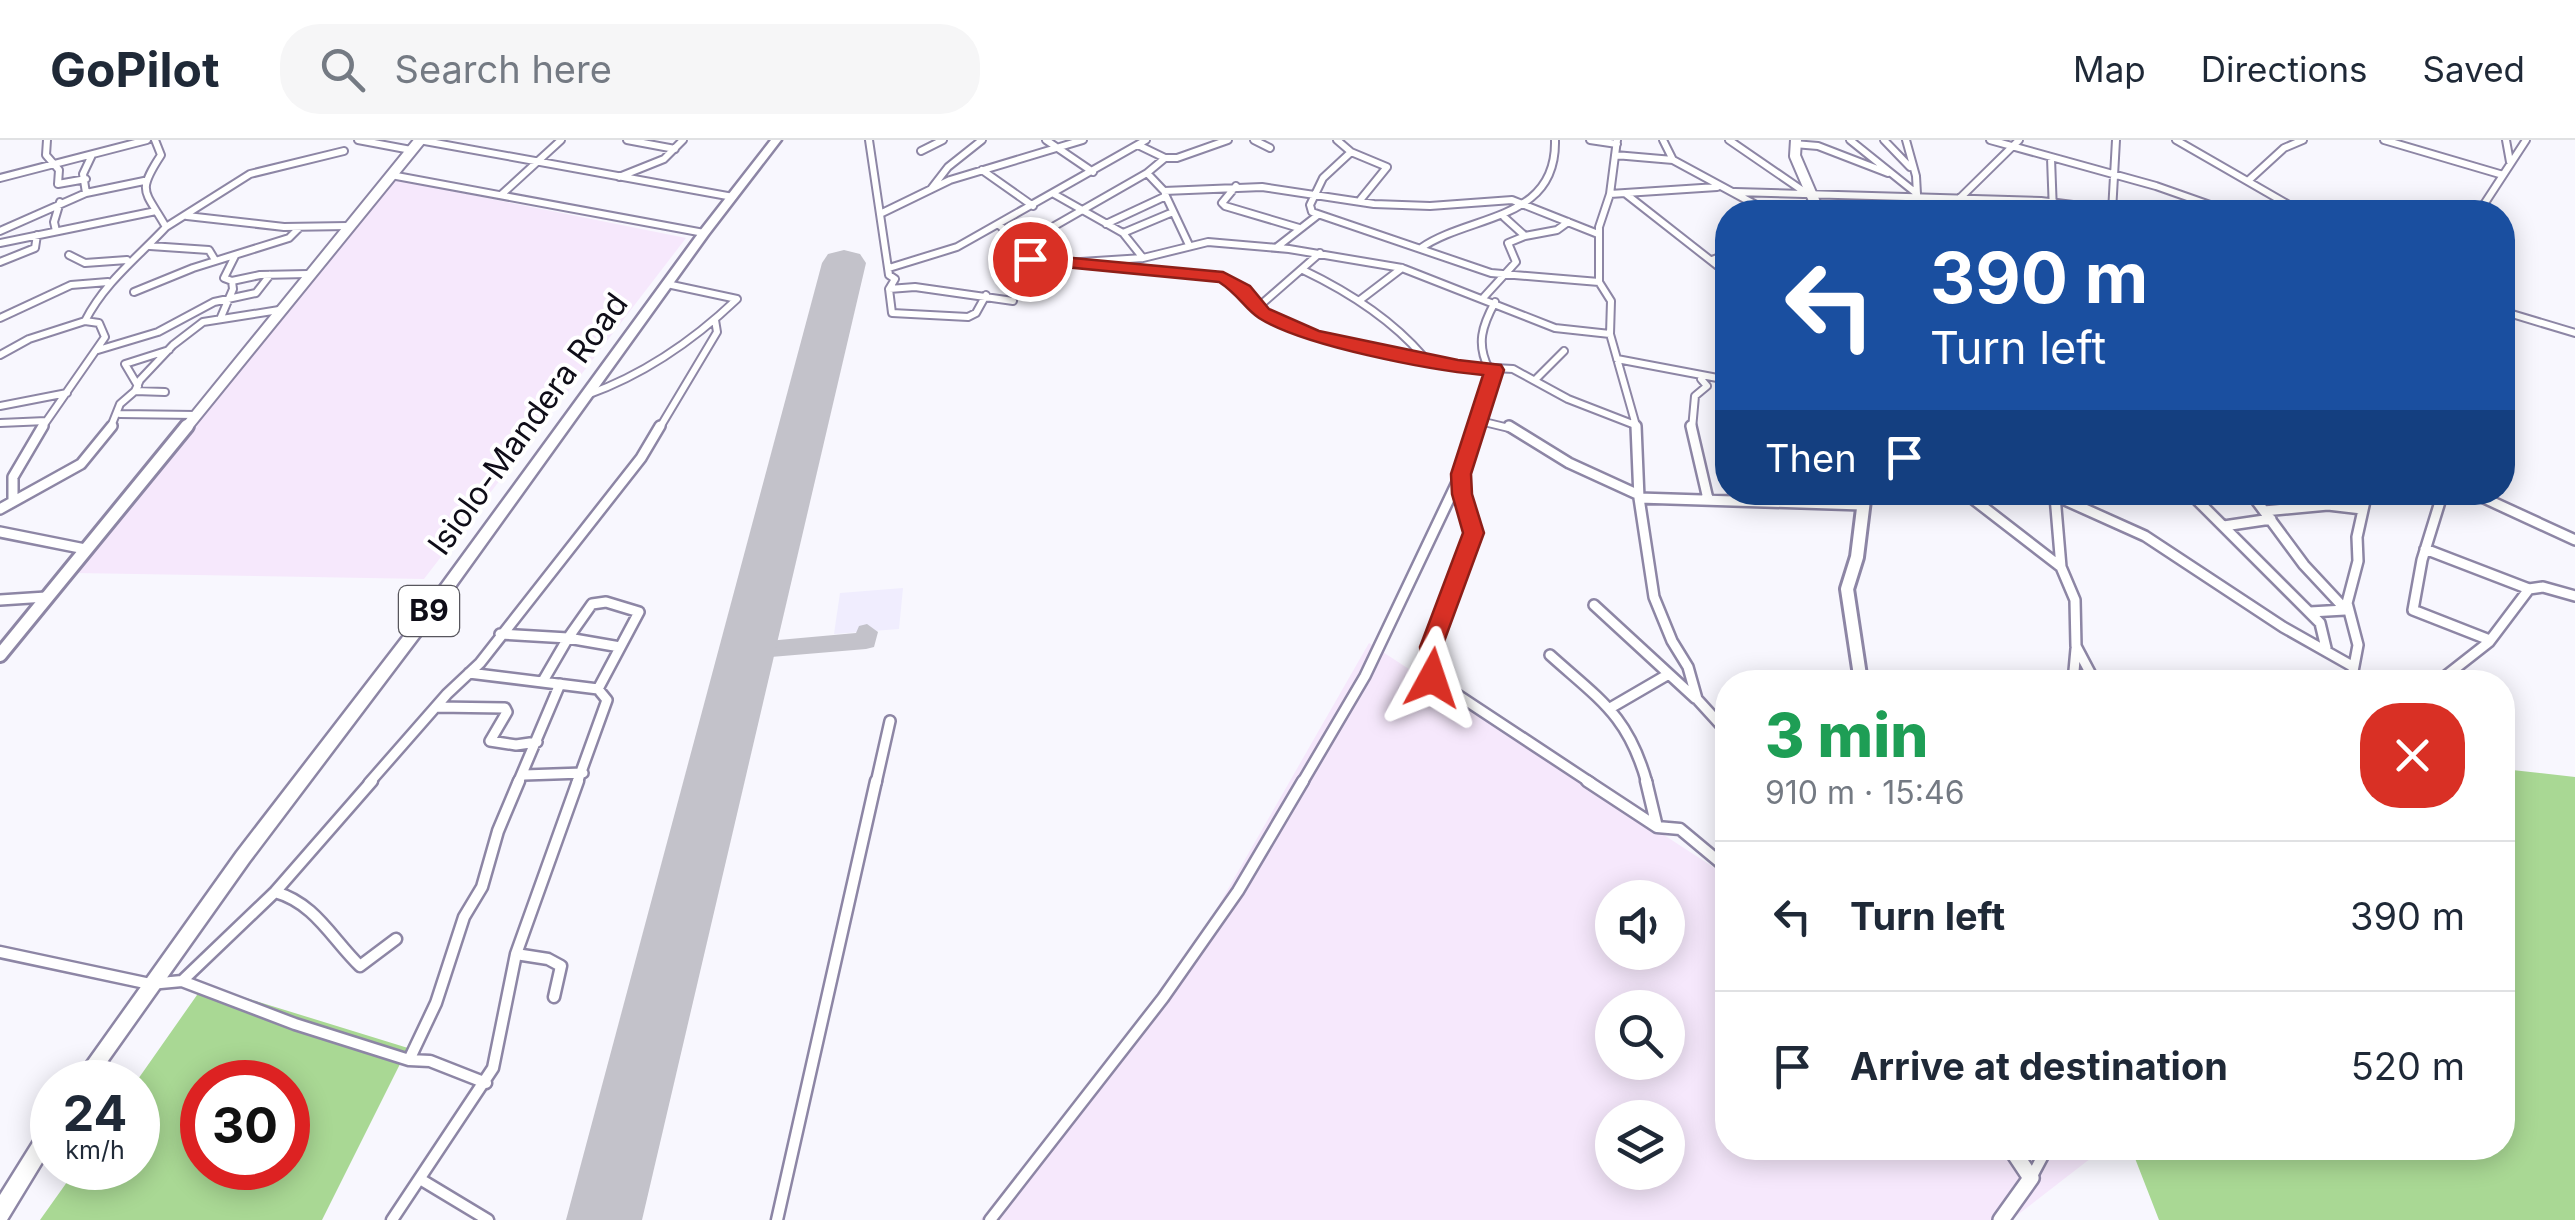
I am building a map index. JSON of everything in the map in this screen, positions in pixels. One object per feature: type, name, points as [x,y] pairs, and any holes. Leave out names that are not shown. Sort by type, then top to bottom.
[{"type":"highway","name":"Isiolo-Mandera Road","points":[[97,1060],[776,140]]},
{"type":"highway","points":[[0,1213],[30,1165]]},
{"type":"main road","points":[[1795,142],[1813,200]]},
{"type":"main road","points":[[0,655],[417,143]]},
{"type":"main road","points":[[1859,670],[1847,589],[1857,557],[1863,505]]},
{"type":"main road","points":[[2001,1220],[2031,1178],[2019,1160]]},
{"type":"street","points":[[35,142],[48,140],[46,155],[59,170],[58,184],[86,179]]},
{"type":"street","points":[[0,178],[148,140]]},
{"type":"street","points":[[155,140],[160,157],[144,182],[145,192],[166,227]]},
{"type":"street","points":[[358,140],[417,143],[732,197]]},
{"type":"street","points":[[500,195],[561,140]]},
{"type":"street","points":[[627,140],[675,149]]},
{"type":"street","points":[[619,177],[664,159],[683,140]]},
{"type":"street","points":[[869,140],[888,275],[895,279],[889,289],[892,313],[968,317],[976,314],[986,296]]},
{"type":"street","points":[[921,150],[943,140]]},
{"type":"street","points":[[930,191],[948,167],[982,140]]},
{"type":"street","points":[[1046,140],[1093,172]]},
{"type":"street","points":[[880,214],[982,170],[1082,140]]},
{"type":"street","points":[[889,268],[934,257],[999,225],[1142,142],[1165,158],[1177,158],[1228,140]]},
{"type":"street","points":[[1254,140],[1270,148]]},
{"type":"street","points":[[1337,140],[1351,152],[1387,167],[1360,199]]},
{"type":"street","points":[[1421,248],[1438,236],[1504,217],[1526,204],[1551,168],[1555,140]]},
{"type":"street","points":[[1590,140],[1617,142],[1610,194],[1598,234],[1599,282]]},
{"type":"street","points":[[1663,140],[1672,160]]},
{"type":"street","points":[[1730,140],[1812,197]]},
{"type":"street","points":[[1850,140],[1916,195]]},
{"type":"street","points":[[1884,140],[1911,167]]},
{"type":"street","points":[[1906,140],[1917,200]]},
{"type":"street","points":[[1990,140],[2017,143],[2051,158],[2196,200]]},
{"type":"street","points":[[2112,200],[2116,140]]},
{"type":"street","points":[[2176,140],[2282,200]]},
{"type":"street","points":[[2249,180],[2284,148],[2303,140]]},
{"type":"street","points":[[2384,140],[2503,174]]},
{"type":"street","points":[[2506,140],[2510,162]]},
{"type":"street","points":[[2487,200],[2526,140]]},
{"type":"street","points":[[1795,142],[1818,146],[1888,173]]},
{"type":"street","points":[[1959,199],[2017,143]]},
{"type":"street","points":[[85,321],[97,294],[127,260],[150,246],[166,227],[250,174],[344,151]]},
{"type":"street","points":[[1351,152],[1329,171],[1314,194],[1310,209],[1318,215],[1503,275],[1599,282],[1606,288],[1610,334],[1635,425],[1639,496],[1654,598],[1688,668],[1697,699]]},
{"type":"street","points":[[86,192],[83,174],[92,154]]},
{"type":"street","points":[[1615,155],[1672,160],[1717,187],[1735,192],[1990,200]]},
{"type":"street","points":[[1165,158],[1083,212],[1002,256],[1223,277],[1244,290],[1257,308],[1314,335],[1458,366],[1514,369],[1635,425]]},
{"type":"street","points":[[2051,158],[2052,200]]},
{"type":"street","points":[[982,170],[1033,206]]},
{"type":"street","points":[[1147,173],[1165,194],[1190,245]]},
{"type":"street","points":[[391,175],[704,233]]},
{"type":"street","points":[[0,231],[86,192],[144,182]]},
{"type":"street","points":[[1236,186],[1222,204],[1299,228]]},
{"type":"street","points":[[1106,224],[1165,194],[1236,186],[1430,206],[1500,199],[1526,204],[1598,234]]},
{"type":"street","points":[[1610,194],[1717,187]]},
{"type":"street","points":[[1735,192],[1748,200]]},
{"type":"street","points":[[1054,194],[1123,233],[1143,258]]},
{"type":"street","points":[[1626,194],[1715,263]]},
{"type":"street","points":[[56,231],[54,222],[60,202]]},
{"type":"street","points":[[0,243],[156,211]]},
{"type":"street","points":[[1123,233],[1173,212]]},
{"type":"street","points":[[1275,248],[1318,215]]},
{"type":"street","points":[[186,216],[224,223],[348,226]]},
{"type":"street","points":[[1504,217],[1525,236]]},
{"type":"street","points":[[1484,297],[1516,262],[1508,243],[1557,230],[1568,222]]},
{"type":"street","points":[[999,225],[1021,244]]},
{"type":"street","points":[[134,292],[215,260],[289,238],[300,227]]},
{"type":"street","points":[[0,262],[35,248],[37,235]]},
{"type":"street","points":[[1076,262],[1143,258],[1218,242],[1320,253],[1402,268],[1484,297],[1554,328],[1610,334]]},
{"type":"street","points":[[150,246],[209,250],[215,260]]},
{"type":"street","points":[[1257,308],[1320,253]]},
{"type":"street","points":[[69,255],[85,263],[127,260]]},
{"type":"street","points":[[236,256],[224,278],[232,282],[308,274]]},
{"type":"street","points":[[1360,300],[1402,268]]},
{"type":"street","points":[[1303,270],[1338,284],[1374,316],[1401,331],[1424,356]]},
{"type":"street","points":[[98,350],[165,329],[229,297],[256,293],[270,275]]},
{"type":"street","points":[[0,318],[72,285],[108,282]]},
{"type":"street","points":[[221,317],[232,282]]},
{"type":"street","points":[[588,395],[630,380],[715,320],[737,298],[668,284]]},
{"type":"street","points":[[889,289],[915,288],[1013,301]]},
{"type":"street","points":[[990,1220],[1163,998],[1238,891],[1364,676],[1461,474],[1480,421],[1492,370],[1478,346],[1481,328],[1495,302]]},
{"type":"street","points":[[0,509],[81,464],[120,414],[120,404],[169,350],[203,322],[279,310]]},
{"type":"street","points":[[2515,315],[2575,333]]},
{"type":"street","points":[[186,316],[203,322]]},
{"type":"street","points":[[0,355],[29,339],[85,321],[95,320],[106,331],[98,350],[46,421],[13,476],[13,499]]},
{"type":"street","points":[[182,981],[275,892],[470,673],[641,458],[718,332],[715,320]]},
{"type":"street","points":[[165,329],[179,342]]},
{"type":"street","points":[[137,389],[125,364],[169,350]]},
{"type":"street","points":[[1535,380],[1564,351]]},
{"type":"street","points":[[1617,358],[1715,379]]},
{"type":"street","points":[[1701,378],[1707,386],[1695,396],[1691,420],[1694,449],[1708,499]]},
{"type":"street","points":[[137,389],[164,392]]},
{"type":"street","points":[[0,406],[66,393]]},
{"type":"street","points":[[18,422],[27,402]]},
{"type":"street","points":[[120,414],[194,415]]},
{"type":"street","points":[[0,423],[46,421]]},
{"type":"street","points":[[1480,421],[1506,424],[1569,463],[1639,496],[1715,499]]},
{"type":"street","points":[[1461,474],[1462,494],[1474,533],[1431,647],[1432,678],[1657,827],[1680,829],[1715,857]]},
{"type":"street","points":[[0,480],[13,476]]},
{"type":"street","points":[[1981,505],[2061,567]]},
{"type":"street","points":[[2053,505],[2061,567],[2074,594],[2074,670]]},
{"type":"street","points":[[2076,505],[2145,536],[2283,627],[2352,666]]},
{"type":"street","points":[[2202,505],[2310,612],[2324,630],[2326,648]]},
{"type":"street","points":[[2260,505],[2304,564],[2347,611],[2358,645],[2352,670]]},
{"type":"street","points":[[2224,526],[2323,505]]},
{"type":"street","points":[[2334,505],[2362,510]]},
{"type":"street","points":[[2347,611],[2363,505]]},
{"type":"street","points":[[2439,505],[2425,549],[2414,610],[2487,639]]},
{"type":"street","points":[[2499,505],[2575,540]]},
{"type":"street","points":[[0,532],[85,549]]},
{"type":"street","points":[[2425,549],[2529,589],[2544,587],[2575,596]]},
{"type":"street","points":[[2460,670],[2514,614],[2529,589]]},
{"type":"street","points":[[0,600],[46,597]]},
{"type":"street","points":[[542,681],[592,604],[606,602],[639,610],[598,689]]},
{"type":"street","points":[[1594,605],[1715,715]]},
{"type":"street","points":[[2310,612],[2347,611]]},
{"type":"street","points":[[500,634],[568,638],[620,647]]},
{"type":"street","points":[[2076,646],[2089,670]]},
{"type":"street","points":[[1550,655],[1612,707],[1632,738],[1646,776],[1657,827]]},
{"type":"street","points":[[392,1220],[486,1082],[498,1054],[498,1031],[516,968],[516,954],[607,700],[598,689],[470,673]]},
{"type":"street","points":[[1612,707],[1667,675]]},
{"type":"street","points":[[409,1060],[436,1003],[464,917],[482,886],[498,830],[560,684]]},
{"type":"street","points":[[436,707],[504,708],[507,712],[490,741],[516,745],[537,742]]},
{"type":"street","points":[[776,1220],[890,720]]},
{"type":"street","points":[[524,775],[583,773]]},
{"type":"street","points":[[275,892],[286,893],[308,909],[360,966],[396,939]]},
{"type":"street","points":[[0,952],[150,984],[182,981],[409,1060],[430,1061],[486,1082]]},
{"type":"street","points":[[516,954],[548,959],[561,966],[554,997]]},
{"type":"street","points":[[2031,1178],[2041,1160]]},
{"type":"street","points":[[420,1178],[488,1220]]},
{"type":"shaded area","points":[[392,179],[686,238],[424,579],[75,573]]},
{"type":"shaded area","points":[[903,588],[899,629],[834,634],[840,593]]},
{"type":"shaded area","points":[[1369,643],[1715,868],[1715,1160],[2088,1160],[2011,1220],[980,1220],[1189,957]]},
{"type":"green space","points":[[2515,770],[2575,777],[2575,1220],[2159,1220],[2136,1160],[2515,1160]]},
{"type":"green space","points":[[204,985],[408,1048],[322,1220],[40,1220],[61,1190],[160,1190],[160,1060],[151,1060]]},
{"type":"taxiway","points":[[746,651],[866,641],[867,632]]},
{"type":"runway","points":[[604,1220],[844,263]]},
{"type":"route","points":[[1030,259],[1223,277],[1236,282],[1262,313],[1314,335],[1496,371],[1461,474],[1462,494],[1474,533],[1431,647],[1432,678]]}]
